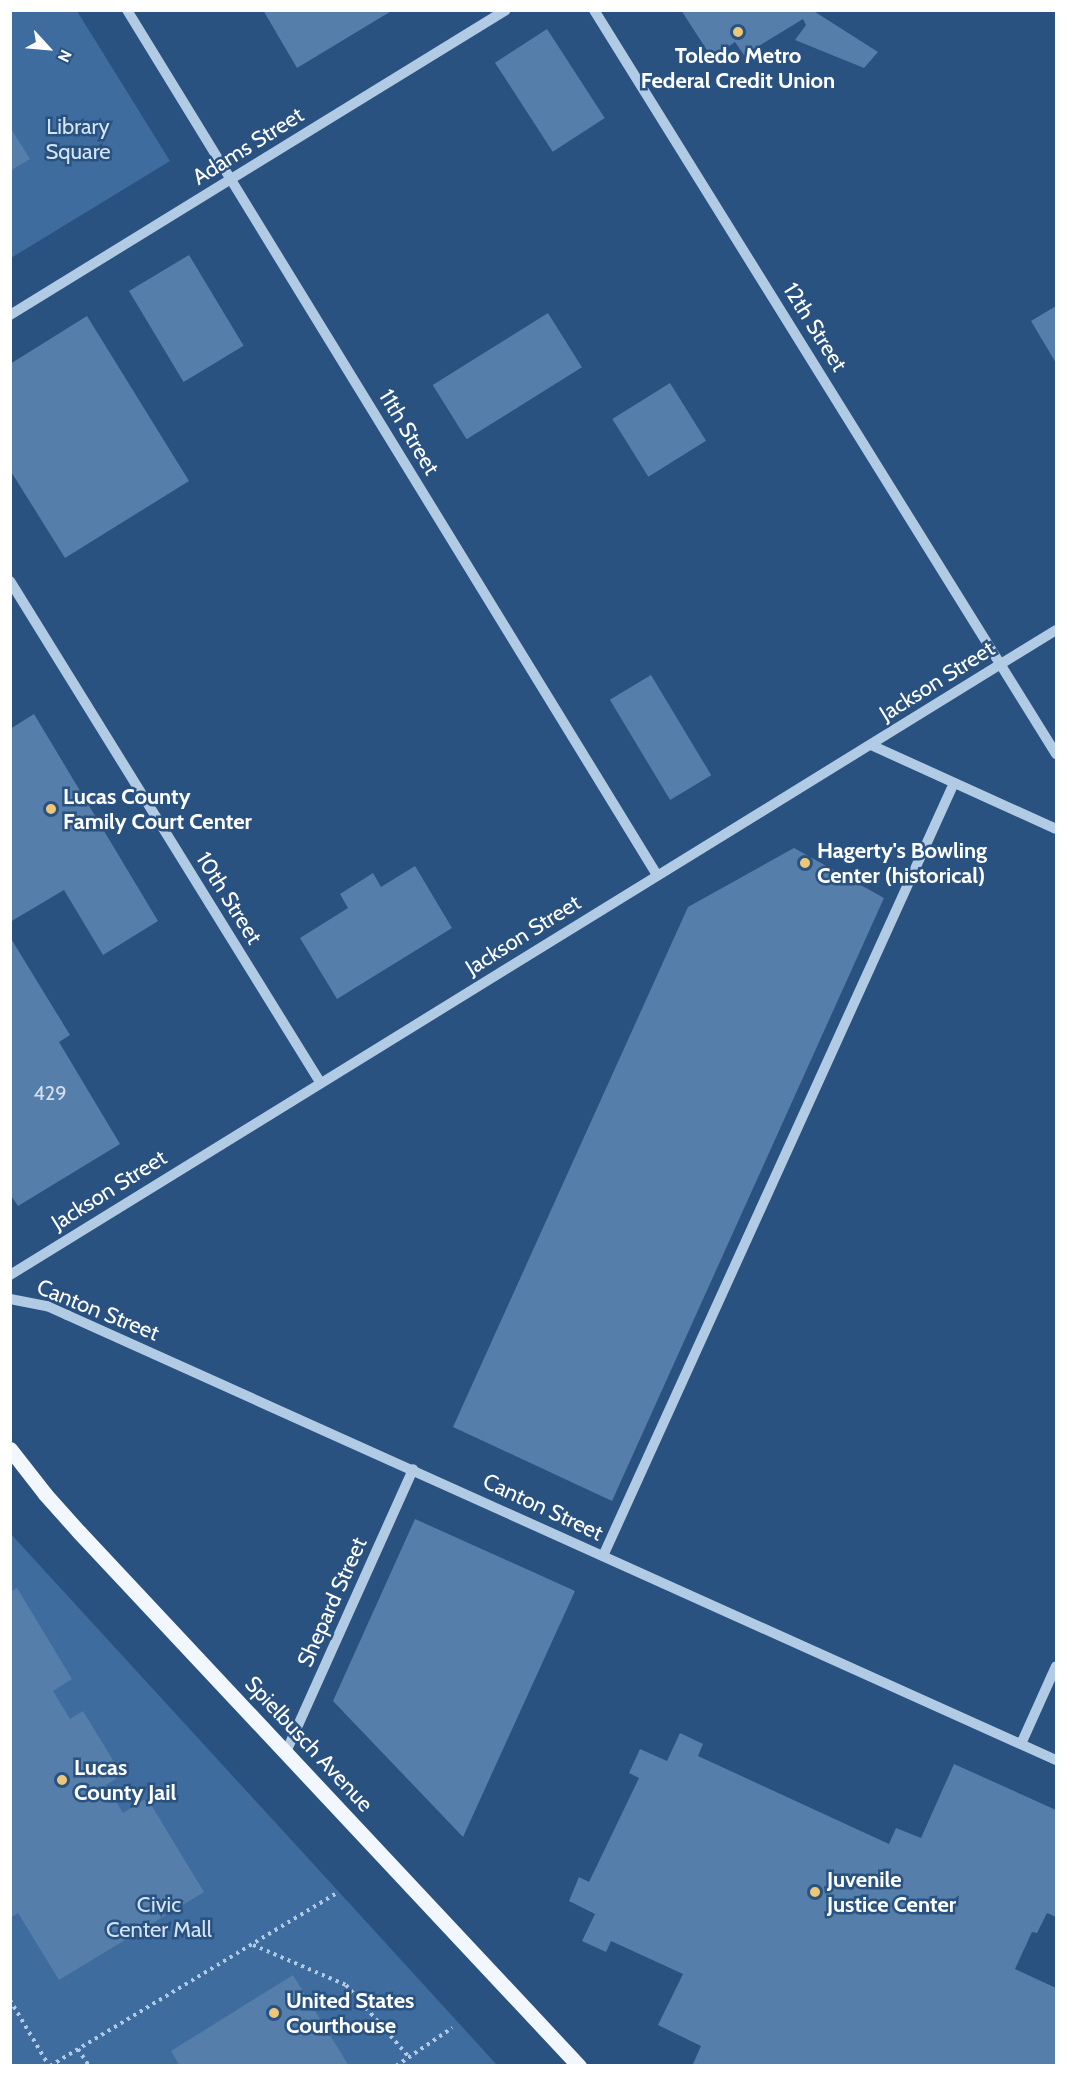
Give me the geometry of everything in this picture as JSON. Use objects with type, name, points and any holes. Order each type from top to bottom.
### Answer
[{"type":"main road","name":"Spielbusch Avenue","points":[[10,1449],[45,1494],[579,2066]]},
{"type":"street","name":"11th Street","points":[[127,10],[657,875]]},
{"type":"street","name":"Adams Street","points":[[10,315],[506,10]]},
{"type":"street","name":"12th Street","points":[[594,10],[1056,754]]},
{"type":"street","name":"10th Street","points":[[10,581],[320,1082]]},
{"type":"street","name":"Jackson Street","points":[[10,1275],[1056,630]]},
{"type":"street","points":[[872,745],[1056,829]]},
{"type":"street","points":[[603,1557],[954,783]]},
{"type":"street","name":"Canton Street","points":[[10,1299],[47,1306],[1056,1760]]},
{"type":"street","name":"Shepard Street","points":[[286,1752],[413,1469]]},
{"type":"street","points":[[1021,1744],[1056,1666]]},
{"type":"path","points":[[10,2000],[50,2066],[339,1892]]},
{"type":"path","points":[[252,1945],[346,1985],[409,2057]]},
{"type":"path","points":[[396,2066],[452,2028]]},
{"type":"path","points":[[78,2049],[89,2066]]},
{"type":"green space","name":"Library Square","points":[[11,11],[77,11],[170,161],[11,258]]},
{"type":"green space","name":"Civic Center Mall","points":[[10,1533],[339,1892],[497,2065],[11,2065]]},
{"type":"building","points":[[263,10],[393,10],[297,68]]},
{"type":"building","name":"Toledo Metro Federal Credit Union","points":[[681,10],[812,10],[878,52],[864,68],[795,40],[806,25],[803,19],[744,55],[735,42],[712,58]]},
{"type":"building","points":[[547,29],[605,118],[553,152],[495,63]]},
{"type":"building","points":[[10,127],[30,159],[10,171]]},
{"type":"building","points":[[189,255],[244,346],[184,382],[129,291]]},
{"type":"building","points":[[1056,306],[1056,363],[1031,321]]},
{"type":"building","points":[[548,313],[582,367],[467,439],[433,385]]},
{"type":"building","points":[[87,316],[189,481],[65,558],[10,470],[10,364]]},
{"type":"building","points":[[670,383],[706,441],[648,477],[612,419]]},
{"type":"building","points":[[651,675],[711,775],[670,800],[610,700]]},
{"type":"building","name":"Lucas County Family Court Center","points":[[34,714],[158,921],[103,955],[64,890],[10,922],[10,729]]},
{"type":"building","points":[[794,848],[884,898],[612,1501],[453,1427],[688,907]]},
{"type":"building","points":[[415,866],[452,928],[337,999],[300,938],[348,908],[340,894],[373,873],[381,887]]},
{"type":"building","points":[[10,937],[70,1035],[59,1042],[120,1144],[18,1206],[10,1194]]},
{"type":"building","points":[[415,1519],[575,1591],[463,1837],[333,1701]]},
{"type":"building","name":"Lucas County Jail","points":[[17,1588],[72,1679],[53,1691],[70,1719],[83,1711],[122,1775],[106,1785],[123,1813],[147,1798],[204,1892],[59,1980],[18,1913],[10,1918],[10,1592]]},
{"type":"building","name":"Juvenile Justice Center","points":[[680,1733],[703,1744],[698,1756],[889,1844],[896,1828],[921,1838],[954,1764],[1056,1810],[1056,1917],[1047,1913],[1037,1933],[1032,1932],[1015,1969],[1056,1988],[1056,2066],[693,2064],[701,2046],[658,2025],[683,1974],[611,1941],[606,1952],[582,1941],[595,1914],[569,1901],[579,1877],[589,1882],[639,1778],[629,1773],[640,1749],[667,1761]]},
{"type":"building","name":"United States Courthouse","points":[[293,1975],[349,2066],[180,2066],[171,2051]]},
{"type":"place","name":"Toledo Metro Federal Credit Union","points":[[738,32]]},
{"type":"place","name":"Lucas County Family Court Center","points":[[51,809]]},
{"type":"place","name":"Hagerty's Bowling Center (historical)","points":[[805,863]]},
{"type":"place","name":"Lucas County Jail","points":[[62,1780]]},
{"type":"place","name":"Juvenile Justice Center","points":[[815,1892]]},
{"type":"place","name":"United States Courthouse","points":[[274,2013]]}]
